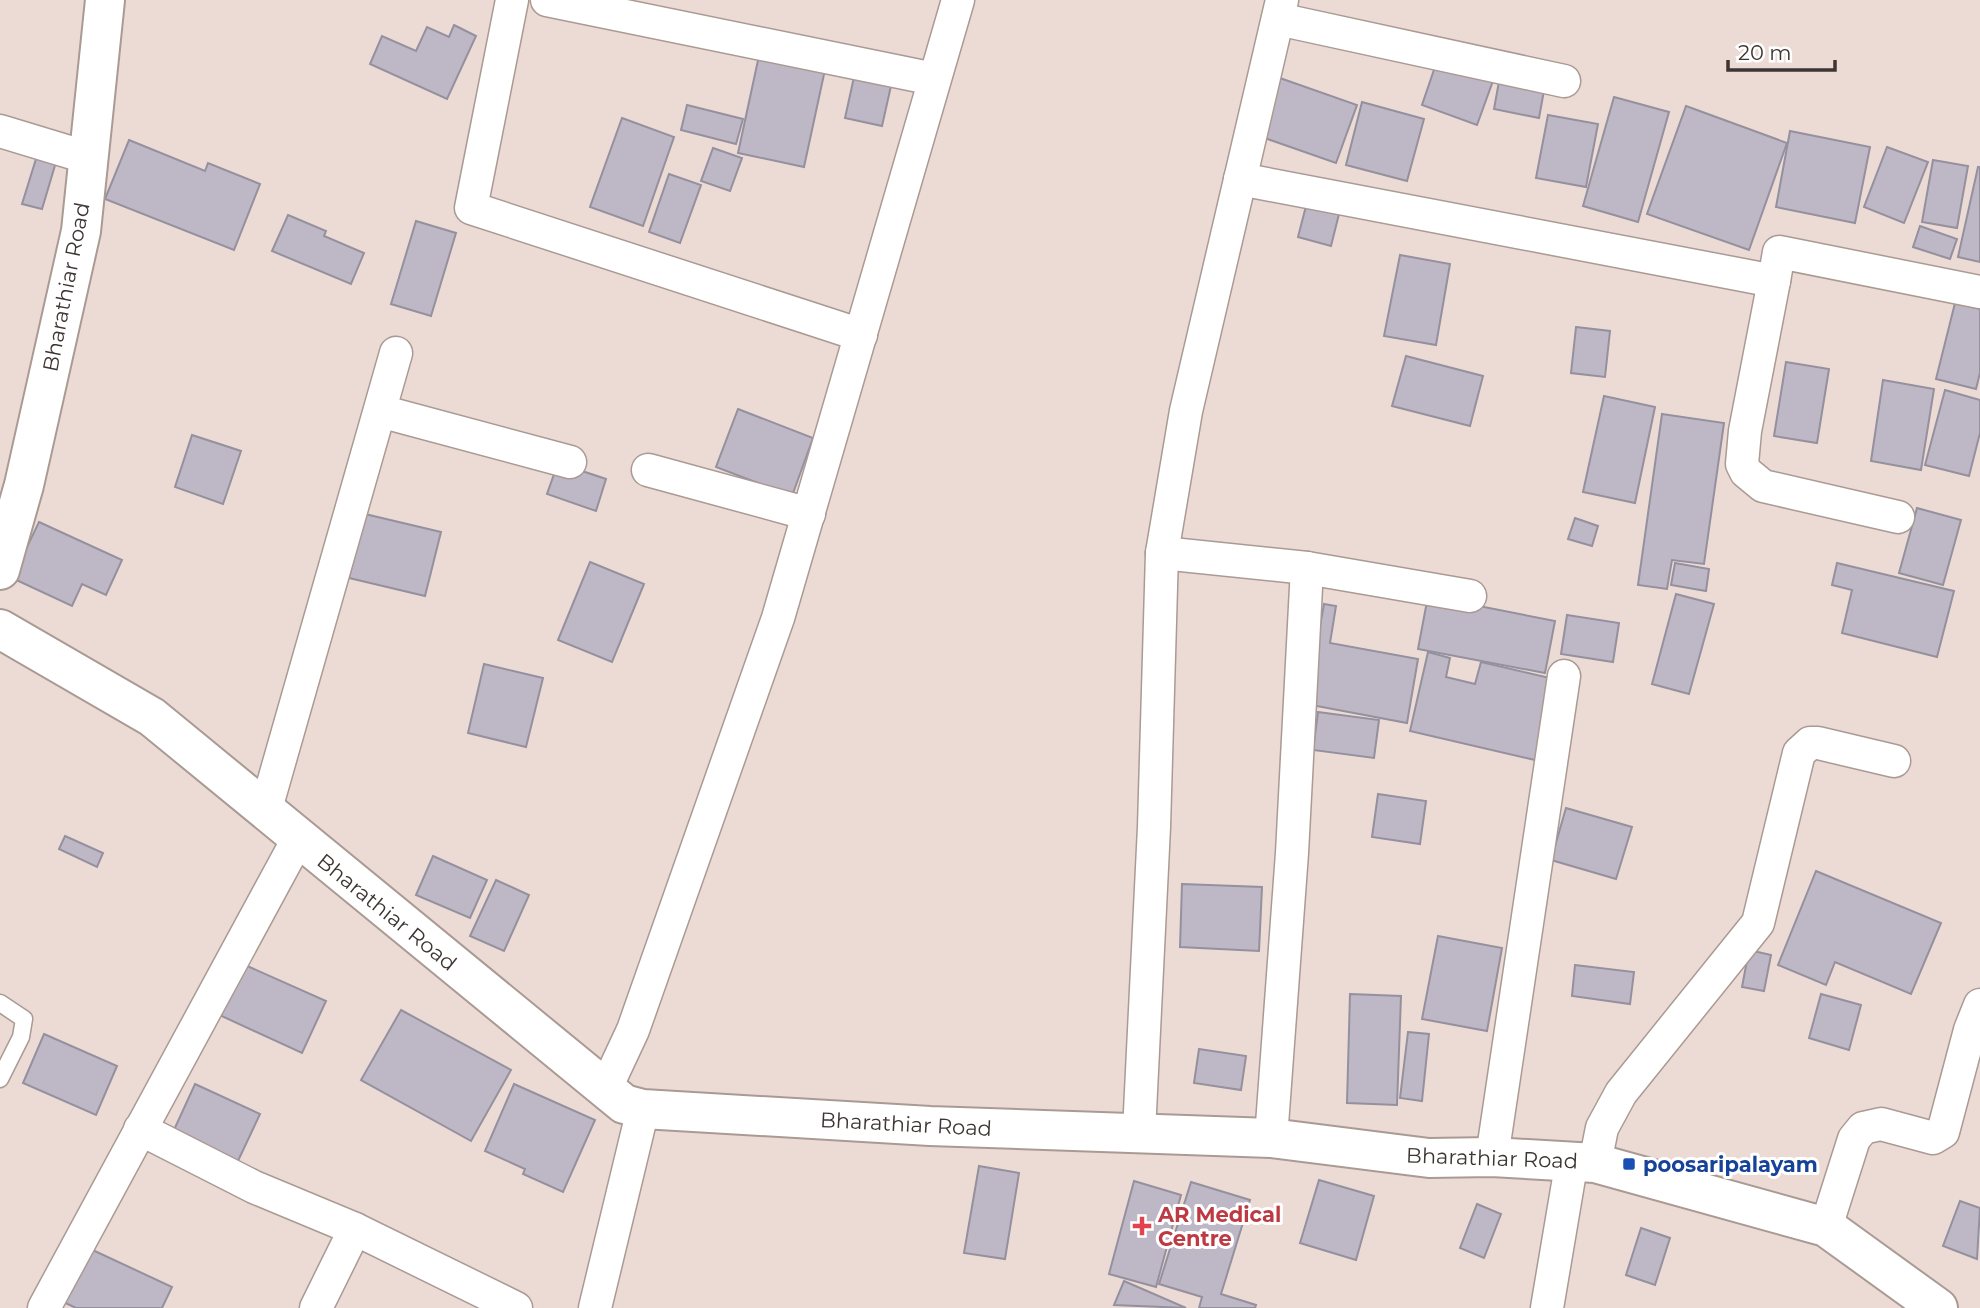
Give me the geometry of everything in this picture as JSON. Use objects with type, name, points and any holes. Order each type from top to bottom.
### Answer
[{"type":"main road","name":"Bharathiar Road","points":[[0,569],[24,485],[81,231],[105,0]]},
{"type":"main road","name":"Bharathiar Road","points":[[0,629],[152,717],[624,1104],[643,1109],[930,1126],[1271,1138],[1429,1158],[1492,1157],[1583,1161],[1826,1227],[1938,1308]]},
{"type":"street","points":[[512,0],[471,208],[861,335]]},
{"type":"street","points":[[547,0],[934,79]]},
{"type":"street","points":[[605,1090],[633,1030],[778,618],[958,0]]},
{"type":"street","points":[[1139,1132],[1153,841],[1161,553],[1186,411],[1280,9],[1563,81]]},
{"type":"street","points":[[0,131],[89,158]]},
{"type":"street","points":[[1240,179],[1774,281]]},
{"type":"street","points":[[1898,517],[1763,486],[1746,472],[1742,464],[1745,432],[1779,252],[1980,292]]},
{"type":"street","points":[[265,812],[396,353]]},
{"type":"street","points":[[380,411],[570,462]]},
{"type":"street","points":[[648,470],[809,514]]},
{"type":"street","points":[[1161,553],[1307,568],[1471,596]]},
{"type":"street","points":[[1271,1138],[1292,853],[1307,568]]},
{"type":"street","points":[[1492,1157],[1564,676]]},
{"type":"street","points":[[1547,1308],[1583,1161],[1621,1093],[1758,923],[1799,753],[1810,743],[1818,743],[1894,761]]},
{"type":"street","points":[[44,1308],[298,839]]},
{"type":"street","points":[[1826,1227],[1856,1135],[1871,1124],[1937,1137],[1943,1132],[1969,1081],[1980,1004]]},
{"type":"street","points":[[595,1308],[643,1109]]},
{"type":"street","points":[[141,1129],[254,1187],[355,1229],[516,1308]]},
{"type":"street","points":[[316,1308],[355,1229]]},
{"type":"lane","points":[[0,1003],[24,1019],[22,1037],[0,1079]]},
{"type":"building","points":[[454,25],[476,36],[447,99],[370,64],[382,36],[416,51],[427,27],[449,37]]},
{"type":"building","points":[[760,51],[826,65],[804,167],[738,153]]},
{"type":"building","points":[[1438,58],[1494,78],[1477,125],[1422,105]]},
{"type":"building","points":[[856,68],[893,77],[882,126],[845,118]]},
{"type":"building","points":[[1500,76],[1545,85],[1539,118],[1494,109]]},
{"type":"building","points":[[1277,77],[1357,105],[1336,163],[1256,135]]},
{"type":"building","points":[[1614,97],[1669,112],[1638,222],[1583,206]]},
{"type":"building","points":[[1362,102],[1424,119],[1407,181],[1346,165]]},
{"type":"building","points":[[687,105],[743,119],[736,144],[681,130]]},
{"type":"building","points":[[1686,106],[1787,143],[1749,250],[1647,214]]},
{"type":"building","points":[[1548,115],[1598,124],[1586,187],[1536,178]]},
{"type":"building","points":[[622,118],[674,137],[643,226],[590,207]]},
{"type":"building","points":[[1790,131],[1870,147],[1855,223],[1776,207]]},
{"type":"building","points":[[129,140],[205,171],[208,163],[260,184],[234,250],[105,199]]},
{"type":"building","points":[[40,146],[59,152],[42,209],[22,204]]},
{"type":"building","points":[[1887,147],[1928,162],[1904,223],[1864,207]]},
{"type":"building","points":[[713,148],[742,158],[730,191],[701,181]]},
{"type":"building","points":[[1933,160],[1968,166],[1957,228],[1922,222]]},
{"type":"building","points":[[1980,167],[1980,262],[1958,257]]},
{"type":"building","points":[[669,174],[701,185],[680,243],[649,232]]},
{"type":"building","points":[[1306,206],[1339,214],[1331,246],[1298,237]]},
{"type":"building","points":[[288,215],[326,231],[324,236],[364,253],[351,284],[272,251]]},
{"type":"building","points":[[416,221],[456,233],[431,316],[391,304]]},
{"type":"building","points":[[1920,226],[1957,239],[1950,259],[1913,247]]},
{"type":"building","points":[[1400,255],[1450,264],[1436,345],[1384,336]]},
{"type":"building","points":[[1955,303],[1980,309],[1980,373],[1976,389],[1936,379]]},
{"type":"building","points":[[1576,327],[1610,331],[1605,377],[1571,373]]},
{"type":"building","points":[[1406,356],[1483,376],[1470,426],[1392,406]]},
{"type":"building","points":[[1786,362],[1829,369],[1817,443],[1774,436]]},
{"type":"building","points":[[1883,380],[1934,389],[1921,470],[1871,461]]},
{"type":"building","points":[[1945,390],[1980,400],[1980,433],[1969,476],[1925,465]]},
{"type":"building","points":[[1604,396],[1655,407],[1635,503],[1583,492]]},
{"type":"building","points":[[738,409],[813,438],[792,496],[716,467]]},
{"type":"building","points":[[1662,414],[1724,423],[1704,564],[1672,560],[1667,589],[1638,585]]},
{"type":"building","points":[[192,435],[241,451],[223,504],[175,487]]},
{"type":"building","points":[[558,463],[606,479],[596,511],[547,494]]},
{"type":"building","points":[[1917,508],[1961,520],[1943,585],[1899,573]]},
{"type":"building","points":[[365,514],[441,532],[425,596],[349,578]]},
{"type":"building","points":[[1575,518],[1598,526],[1592,546],[1568,539]]},
{"type":"building","points":[[39,522],[122,560],[106,595],[82,584],[72,606],[12,578]]},
{"type":"building","points":[[590,562],[644,584],[612,662],[558,640]]},
{"type":"building","points":[[1675,563],[1709,569],[1706,591],[1671,585]]},
{"type":"building","points":[[1837,563],[1954,591],[1937,657],[1842,633],[1852,590],[1832,585]]},
{"type":"building","points":[[1676,594],[1714,604],[1689,694],[1652,684]]},
{"type":"building","points":[[1428,596],[1555,621],[1545,673],[1418,649]]},
{"type":"building","points":[[1324,604],[1336,606],[1330,643],[1418,659],[1407,723],[1306,704]]},
{"type":"building","points":[[1567,615],[1619,623],[1613,662],[1561,654]]},
{"type":"building","points":[[1428,652],[1450,658],[1446,677],[1475,684],[1481,662],[1554,679],[1535,760],[1410,731]]},
{"type":"building","points":[[484,664],[543,678],[526,747],[468,733]]},
{"type":"building","points":[[1318,712],[1379,720],[1374,758],[1313,750]]},
{"type":"building","points":[[1378,794],[1426,801],[1420,844],[1372,837]]},
{"type":"building","points":[[1566,808],[1632,827],[1616,879],[1551,860]]},
{"type":"building","points":[[65,836],[103,853],[97,867],[59,849]]},
{"type":"building","points":[[433,856],[487,880],[470,918],[416,895]]},
{"type":"building","points":[[1816,871],[1941,923],[1911,994],[1835,962],[1826,985],[1778,965]]},
{"type":"building","points":[[496,880],[529,895],[504,951],[470,936]]},
{"type":"building","points":[[1182,884],[1262,887],[1259,951],[1180,947]]},
{"type":"building","points":[[1438,936],[1502,948],[1487,1031],[1422,1019]]},
{"type":"building","points":[[1749,950],[1771,955],[1764,991],[1742,987]]},
{"type":"building","points":[[236,961],[326,1001],[302,1053],[213,1012]]},
{"type":"building","points":[[1575,965],[1634,972],[1630,1004],[1572,996]]},
{"type":"building","points":[[1350,994],[1401,996],[1397,1105],[1347,1103]]},
{"type":"building","points":[[1821,994],[1861,1005],[1849,1050],[1809,1038]]},
{"type":"building","points":[[401,1010],[511,1070],[471,1141],[361,1080]]},
{"type":"building","points":[[1408,1032],[1429,1034],[1422,1101],[1400,1098]]},
{"type":"building","points":[[44,1034],[117,1066],[96,1115],[23,1083]]},
{"type":"building","points":[[1199,1049],[1246,1056],[1241,1090],[1194,1083]]},
{"type":"building","points":[[195,1084],[260,1114],[238,1161],[173,1132]]},
{"type":"building","points":[[514,1084],[595,1120],[563,1192],[523,1174],[525,1169],[485,1151]]},
{"type":"building","points":[[979,1166],[1019,1173],[1005,1259],[964,1253]]},
{"type":"building","points":[[1319,1180],[1374,1196],[1356,1260],[1300,1243]]},
{"type":"building","points":[[1134,1181],[1181,1195],[1156,1287],[1109,1274]]},
{"type":"building","points":[[1191,1182],[1250,1200],[1221,1294],[1256,1305],[1255,1308],[1199,1308],[1202,1297],[1159,1284]]},
{"type":"building","points":[[1960,1201],[1980,1208],[1977,1259],[1943,1246]]},
{"type":"building","points":[[1477,1204],[1501,1214],[1484,1258],[1460,1248]]},
{"type":"building","points":[[1641,1228],[1670,1238],[1655,1285],[1626,1275]]},
{"type":"building","points":[[84,1246],[172,1287],[162,1308],[76,1308],[59,1300]]},
{"type":"building","points":[[1124,1281],[1186,1308],[1114,1305]]},
{"type":"place","name":"poosaripalayam","points":[[1629,1164]]},
{"type":"place","name":"AR Medical Centre","points":[[1142,1226]]}]
